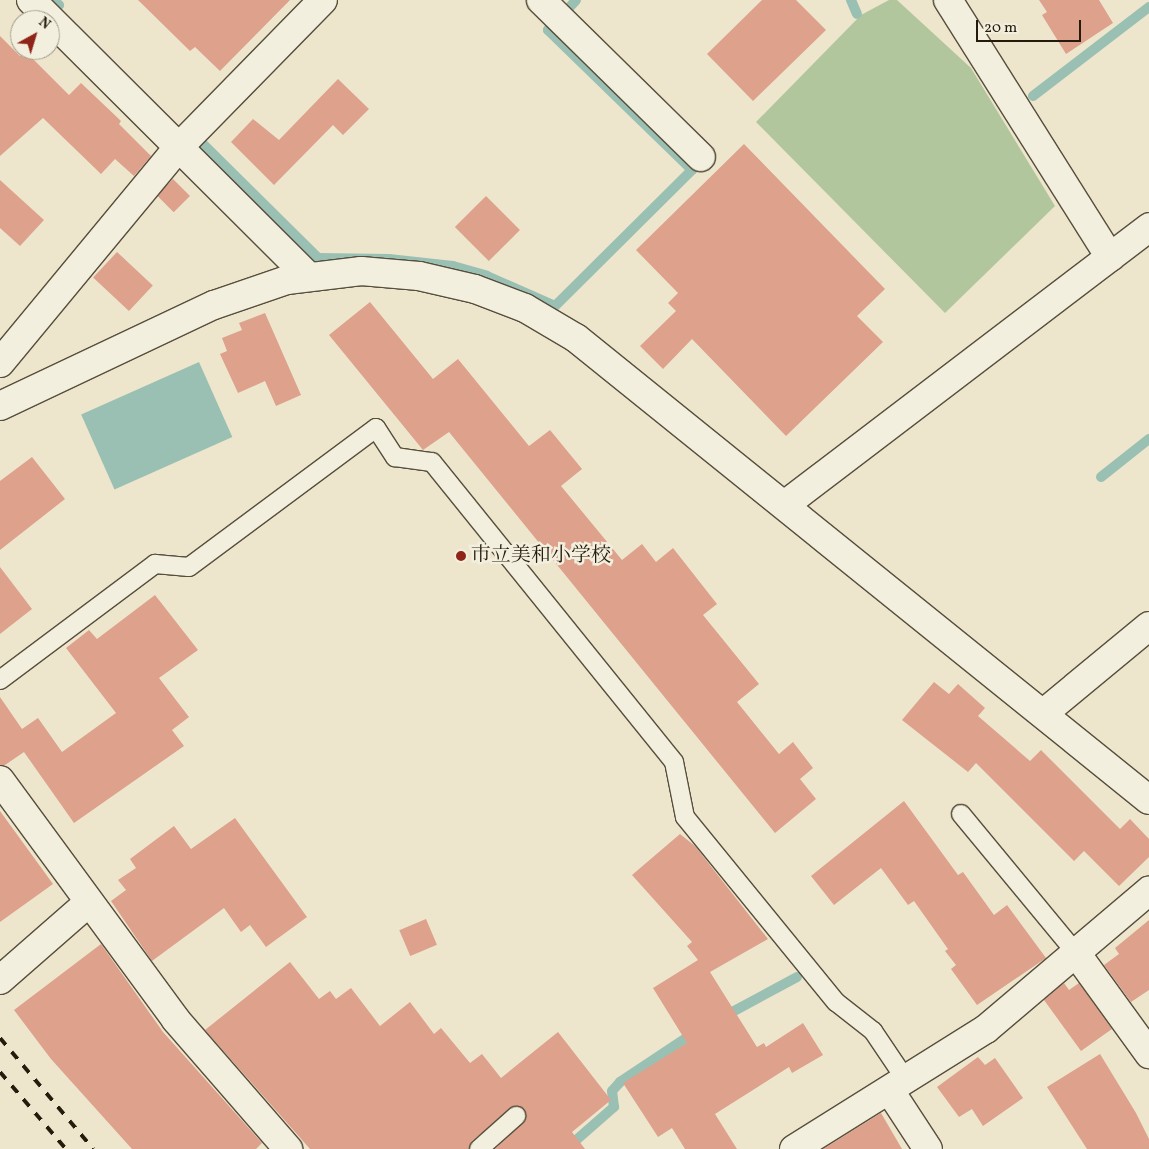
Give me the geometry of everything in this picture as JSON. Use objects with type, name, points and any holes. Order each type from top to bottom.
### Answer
[{"type":"street","points":[[31,0],[308,276]]},
{"type":"street","points":[[0,363],[178,148],[323,0]]},
{"type":"street","points":[[541,0],[701,157]]},
{"type":"street","points":[[948,0],[1110,257]]},
{"type":"street","points":[[786,504],[1149,227]]},
{"type":"street","points":[[0,406],[214,305],[308,276],[361,271],[419,276],[475,288],[525,308],[576,338],[1045,712],[1149,800]]},
{"type":"street","points":[[1045,712],[1149,626]]},
{"type":"street","points":[[0,780],[88,903],[176,1020],[288,1149]]},
{"type":"street","points":[[794,1149],[898,1086],[986,1029],[1149,891]]},
{"type":"street","points":[[0,980],[88,903]]},
{"type":"street","points":[[1076,953],[1149,1054]]},
{"type":"street","points":[[898,1086],[928,1149]]},
{"type":"lane","points":[[0,680],[155,564],[189,567],[376,428],[395,457],[432,462],[674,762],[685,817],[836,1002],[873,1031],[898,1086]]},
{"type":"lane","points":[[961,814],[1076,953]]},
{"type":"lane","points":[[479,1149],[516,1116]]},
{"type":"green space","points":[[889,0],[897,0],[971,68],[1055,206],[945,313],[756,122],[861,15]]},
{"type":"water","points":[[199,362],[232,437],[115,489],[81,414]]},
{"type":"building","points":[[138,0],[290,0],[220,71],[195,47],[190,51]]},
{"type":"building","points":[[762,0],[796,0],[826,30],[753,101],[707,54]]},
{"type":"building","points":[[1039,0],[1099,0],[1113,23],[1066,54],[1042,15],[1047,12]]},
{"type":"building","points":[[0,36],[10,46],[10,60],[34,60],[69,95],[81,83],[121,121],[119,124],[151,156],[134,176],[115,159],[101,174],[43,118],[0,156]]},
{"type":"building","points":[[338,79],[369,109],[343,135],[333,125],[274,185],[231,142],[253,119],[279,140]]},
{"type":"building","points":[[744,144],[885,289],[857,316],[883,342],[786,436],[692,339],[663,369],[640,346],[676,311],[668,303],[678,293],[636,250]]},
{"type":"building","points":[[173,179],[190,196],[174,212],[157,195]]},
{"type":"building","points":[[0,180],[44,220],[20,246],[0,228]]},
{"type":"building","points":[[486,196],[520,230],[489,261],[455,227]]},
{"type":"building","points":[[117,252],[153,285],[129,311],[93,278]]},
{"type":"building","points":[[370,302],[433,379],[458,359],[529,446],[550,430],[582,469],[561,486],[622,560],[642,544],[656,562],[673,548],[717,604],[703,615],[759,684],[737,702],[779,754],[793,742],[813,768],[800,779],[816,799],[775,833],[449,432],[423,450],[329,335]]},
{"type":"building","points":[[265,313],[301,395],[276,406],[265,381],[238,393],[220,354],[227,351],[222,338],[242,330],[239,323]]},
{"type":"building","points":[[32,457],[65,499],[0,550],[0,481]]},
{"type":"building","points":[[0,567],[32,609],[0,634]]},
{"type":"building","points":[[155,595],[198,650],[159,678],[189,717],[172,730],[184,746],[74,823],[24,752],[5,765],[0,765],[0,697],[22,729],[38,718],[62,752],[116,713],[66,648],[89,630],[97,639]]},
{"type":"building","points":[[934,682],[949,694],[958,684],[985,708],[978,716],[1030,761],[1041,750],[1120,829],[1130,819],[1149,839],[1149,857],[1119,886],[1084,851],[1074,861],[976,763],[968,772],[902,720]]},
{"type":"building","points":[[904,801],[958,875],[963,872],[994,915],[1007,905],[1046,958],[977,1005],[951,969],[956,965],[945,951],[948,949],[914,901],[908,905],[881,868],[834,905],[811,876]]},
{"type":"building","points":[[0,811],[53,884],[0,922]]},
{"type":"building","points":[[235,818],[307,917],[266,947],[250,925],[241,932],[224,908],[152,961],[111,901],[126,890],[118,880],[136,868],[130,859],[174,826],[191,849]]},
{"type":"building","points":[[680,834],[695,846],[768,939],[710,972],[757,1047],[764,1043],[766,1047],[803,1023],[823,1055],[792,1073],[789,1067],[715,1114],[737,1149],[685,1149],[672,1128],[658,1137],[623,1083],[687,1043],[653,988],[698,960],[687,946],[692,942],[632,875]]},
{"type":"building","points":[[426,919],[437,945],[410,956],[399,930]]},
{"type":"building","points":[[1149,920],[1149,990],[1131,1002],[1104,965],[1119,954],[1115,948]]},
{"type":"building","points":[[101,944],[163,1032],[262,1143],[256,1149],[132,1149],[51,1059],[14,1010]]},
{"type":"building","points":[[290,962],[319,999],[330,991],[336,999],[351,988],[380,1026],[410,1002],[434,1034],[441,1028],[470,1063],[482,1054],[501,1078],[558,1032],[611,1100],[572,1132],[585,1149],[495,1149],[526,1120],[524,1109],[514,1106],[472,1141],[469,1149],[310,1149],[205,1030]]},
{"type":"building","points":[[1064,983],[1069,990],[1079,983],[1112,1029],[1081,1051],[1044,1000]]},
{"type":"building","points":[[1100,1054],[1136,1113],[1149,1139],[1149,1149],[1087,1149],[1047,1087]]},
{"type":"building","points":[[978,1057],[985,1065],[995,1058],[1023,1098],[983,1126],[972,1109],[959,1117],[937,1087]]},
{"type":"building","points":[[881,1113],[902,1149],[823,1149]]},
{"type":"waterway","points":[[53,0],[59,5]]},
{"type":"waterway","points":[[568,9],[576,0]]},
{"type":"waterway","points":[[851,0],[857,14]]},
{"type":"waterway","points":[[1033,96],[1149,7]]},
{"type":"waterway","points":[[204,145],[318,258],[389,259],[453,266],[487,276],[555,306],[692,170],[548,30],[553,25]]},
{"type":"waterway","points":[[1101,477],[1149,439]]},
{"type":"waterway","points":[[723,1017],[797,977]]},
{"type":"waterway","points":[[566,1149],[614,1107],[612,1091],[620,1082],[695,1032]]},
{"type":"railway","points":[[0,1038],[93,1149]]},
{"type":"railway","points":[[0,1072],[66,1149]]},
{"type":"place","name":"市立美和小学校","points":[[461,556]]}]
